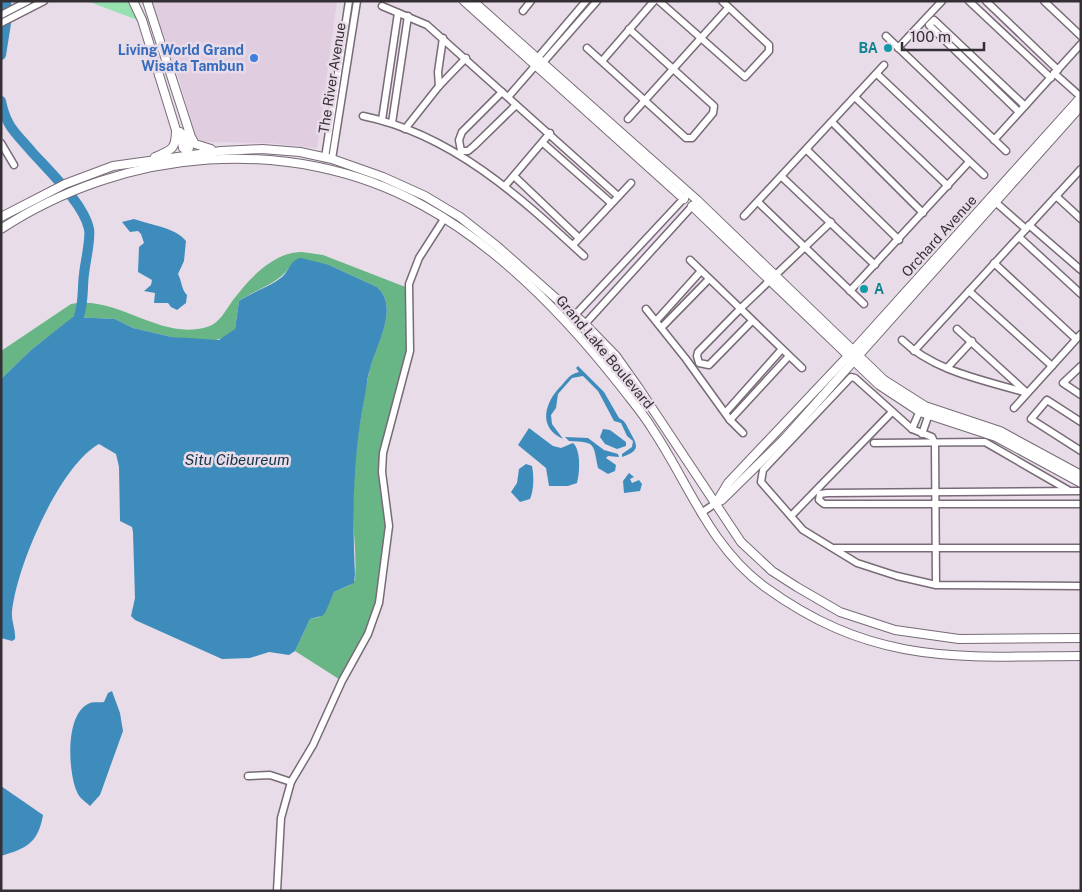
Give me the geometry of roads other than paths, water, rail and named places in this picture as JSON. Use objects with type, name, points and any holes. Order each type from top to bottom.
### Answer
[{"type":"street","points":[[13,13],[28,1]]},
{"type":"street","points":[[2,19],[44,1]]},
{"type":"street","points":[[134,1],[171,109],[176,130],[176,143],[172,149],[146,160]]},
{"type":"street","points":[[147,1],[195,144],[201,148],[221,151]]},
{"type":"street","name":"The River Avenue","points":[[329,158],[349,1]]},
{"type":"street","name":"The River Avenue","points":[[329,158],[357,1]]},
{"type":"street","points":[[464,1],[695,203],[774,277],[853,356],[921,408],[996,437],[1081,483]]},
{"type":"street","points":[[473,1],[537,64]]},
{"type":"street","points":[[523,11],[531,1]]},
{"type":"street","points":[[537,64],[556,36],[586,1]]},
{"type":"street","points":[[508,97],[537,64],[562,41],[597,1]]},
{"type":"street","points":[[602,61],[654,1]]},
{"type":"street","points":[[659,1],[742,76],[749,75],[769,51],[770,45],[722,1]]},
{"type":"street","points":[[898,48],[942,1]]},
{"type":"street","points":[[969,1],[1081,97]]},
{"type":"street","points":[[986,1],[1054,74]]},
{"type":"street","points":[[1044,1],[1081,36]]},
{"type":"street","points":[[382,6],[427,25],[618,196]]},
{"type":"street","points":[[628,119],[643,100],[673,70],[728,8]]},
{"type":"street","points":[[382,120],[398,13]]},
{"type":"street","points":[[392,124],[408,16]]},
{"type":"street","points":[[1019,112],[928,25],[930,22],[934,20],[1025,106]]},
{"type":"street","points":[[587,48],[686,138],[692,138],[713,113],[714,106],[629,29]]},
{"type":"street","points":[[556,36],[562,41]]},
{"type":"street","points":[[886,36],[1006,151]]},
{"type":"street","points":[[439,86],[438,78],[443,38]]},
{"type":"street","points":[[994,140],[1081,44]]},
{"type":"street","points":[[404,129],[439,86],[466,58]]},
{"type":"street","points":[[744,216],[884,65]]},
{"type":"street","points":[[877,74],[984,175]]},
{"type":"street","points":[[171,109],[175,112],[183,148],[186,150],[189,146],[173,78]]},
{"type":"street","points":[[502,92],[462,132],[459,140],[461,151],[468,151],[474,146],[516,105]]},
{"type":"street","points":[[855,97],[948,186]]},
{"type":"street","name":"Orchard Avenue","points":[[993,200],[1081,97]]},
{"type":"street","name":"Orchard Avenue","points":[[701,513],[722,500],[785,438],[853,356],[993,200],[1081,106]]},
{"type":"street","points":[[363,116],[382,120],[438,143],[506,186],[584,256]]},
{"type":"street","points":[[832,122],[923,213]]},
{"type":"street","points":[[506,186],[550,134]]},
{"type":"street","points":[[1,143],[14,165]]},
{"type":"street","points":[[543,143],[611,203]]},
{"type":"street","name":"Grand Lake Boulevard","points":[[1,217],[65,184],[113,166],[221,151],[262,149],[300,152],[329,158],[383,177],[442,205],[498,247],[585,324],[638,386],[741,542],[772,570],[816,600],[868,623],[904,632],[959,639],[1081,638]]},
{"type":"street","points":[[806,150],[899,240]]},
{"type":"street","name":"Grand Lake Boulevard","points":[[1,229],[52,200],[72,192],[116,176],[178,162],[243,158],[300,164],[354,176],[401,195],[444,219],[495,257],[557,312],[653,430],[701,513],[728,554],[763,585],[808,616],[831,628],[863,640],[930,655],[1081,656]]},
{"type":"street","points":[[850,291],[969,162]]},
{"type":"street","points":[[914,351],[1081,170]]},
{"type":"street","points":[[514,176],[579,238]]},
{"type":"street","points":[[782,177],[876,265]]},
{"type":"street","points":[[573,245],[631,182]]},
{"type":"street","points":[[575,315],[687,196]]},
{"type":"street","points":[[1056,196],[1081,219]]},
{"type":"street","points":[[993,200],[1081,270]]},
{"type":"street","points":[[758,202],[864,304]]},
{"type":"street","points":[[585,324],[695,203]]},
{"type":"street","points":[[277,891],[281,818],[290,782],[313,745],[342,681],[368,634],[379,603],[389,526],[382,472],[387,433],[410,351],[409,284],[412,273],[444,219]]},
{"type":"street","points":[[752,321],[709,365],[699,363],[698,352],[831,222]]},
{"type":"street","points":[[1019,237],[1081,294]]},
{"type":"street","points":[[690,260],[802,368]]},
{"type":"street","points":[[994,263],[1076,339]]},
{"type":"street","points":[[656,321],[702,271]]},
{"type":"street","points":[[662,327],[709,278]]},
{"type":"street","points":[[969,291],[1052,366]]},
{"type":"street","points":[[557,312],[564,304]]},
{"type":"street","points":[[646,309],[662,327],[730,420],[744,433]]},
{"type":"street","points":[[957,329],[1027,393]]},
{"type":"street","points":[[1014,408],[1081,334]]},
{"type":"street","points":[[588,348],[598,338]]},
{"type":"street","points":[[902,340],[914,351],[947,368],[1027,393]]},
{"type":"street","points":[[947,368],[972,341]]},
{"type":"street","points":[[726,412],[782,349]]},
{"type":"street","points":[[730,420],[789,356]]},
{"type":"street","points":[[1081,366],[1063,383],[1081,395]]},
{"type":"street","points":[[936,585],[935,444],[932,438],[912,429],[856,378],[849,379],[763,470],[760,476],[761,482],[803,530],[858,563],[897,576],[936,585],[1081,586]]},
{"type":"street","points":[[1081,422],[1048,400],[1031,419],[1081,451]]},
{"type":"street","points":[[912,429],[921,408]]},
{"type":"street","points":[[791,516],[892,412]]},
{"type":"street","points":[[922,434],[930,412]]},
{"type":"street","points":[[930,412],[1000,432],[1081,474]]},
{"type":"street","points":[[874,444],[985,442],[1069,491]]},
{"type":"street","points":[[1081,491],[827,493],[820,494],[819,500],[824,504],[1081,504]]},
{"type":"street","points":[[833,548],[1081,548]]},
{"type":"street","points":[[248,776],[270,775],[290,782]]},
{"type":"water","points":[[134,219],[169,229],[186,241],[184,261],[178,274],[187,295],[186,303],[177,310],[168,303],[154,303],[155,293],[144,291],[151,285],[152,280],[138,272],[139,247],[144,243],[138,231],[130,232],[122,222]]},
{"type":"water","name":"Situ Cibeureum","points":[[301,258],[329,265],[377,287],[384,295],[386,305],[381,338],[368,375],[358,440],[354,506],[354,583],[334,592],[325,613],[322,616],[310,619],[295,651],[289,655],[269,652],[250,658],[222,659],[135,620],[131,616],[135,598],[132,527],[120,521],[119,467],[116,454],[99,444],[84,456],[69,473],[42,520],[31,545],[15,593],[12,615],[15,639],[12,641],[1,638],[1,379],[31,350],[73,317],[115,319],[133,328],[172,337],[219,340],[235,329],[239,301],[277,281],[285,274],[292,263]]},
{"type":"water","points":[[578,366],[604,392],[619,418],[626,424],[636,443],[633,452],[622,457],[622,454],[632,447],[633,441],[627,436],[621,423],[614,421],[598,391],[583,376],[572,378],[558,394],[556,408],[551,415],[552,424],[563,439],[549,428],[546,414],[551,399],[568,377],[579,372],[576,368]]},
{"type":"water","points":[[529,428],[553,446],[561,448],[573,443],[576,446],[579,456],[577,483],[568,486],[549,486],[546,468],[518,445]]},
{"type":"water","points":[[603,429],[610,430],[626,442],[626,446],[617,449],[605,444],[600,437]]},
{"type":"water","points":[[565,437],[588,438],[604,450],[618,454],[619,457],[608,456],[606,458],[616,465],[615,471],[608,474],[598,468],[594,449],[589,443],[569,441]]},
{"type":"water","points":[[526,464],[532,466],[532,491],[530,499],[520,502],[511,492],[517,483],[519,469]]},
{"type":"water","points":[[629,473],[634,477],[630,479],[632,483],[639,480],[642,484],[640,491],[624,493],[623,481]]},
{"type":"water","points":[[112,691],[120,713],[123,731],[100,795],[90,806],[77,792],[74,783],[70,758],[72,731],[75,720],[81,710],[90,703],[104,702],[108,693]]},
{"type":"water","points":[[1,786],[43,815],[38,832],[30,843],[1,856]]},
{"type":"waterway","points":[[1,55],[7,17],[6,1]]},
{"type":"waterway","points":[[1,101],[12,129],[65,188],[86,219],[89,239],[82,305],[79,316]]},
{"type":"place","name":"BA","points":[[888,48]]},
{"type":"place","name":"Living World Grand Wisata Tambun","points":[[254,58]]},
{"type":"place","name":"A","points":[[864,289]]}]
